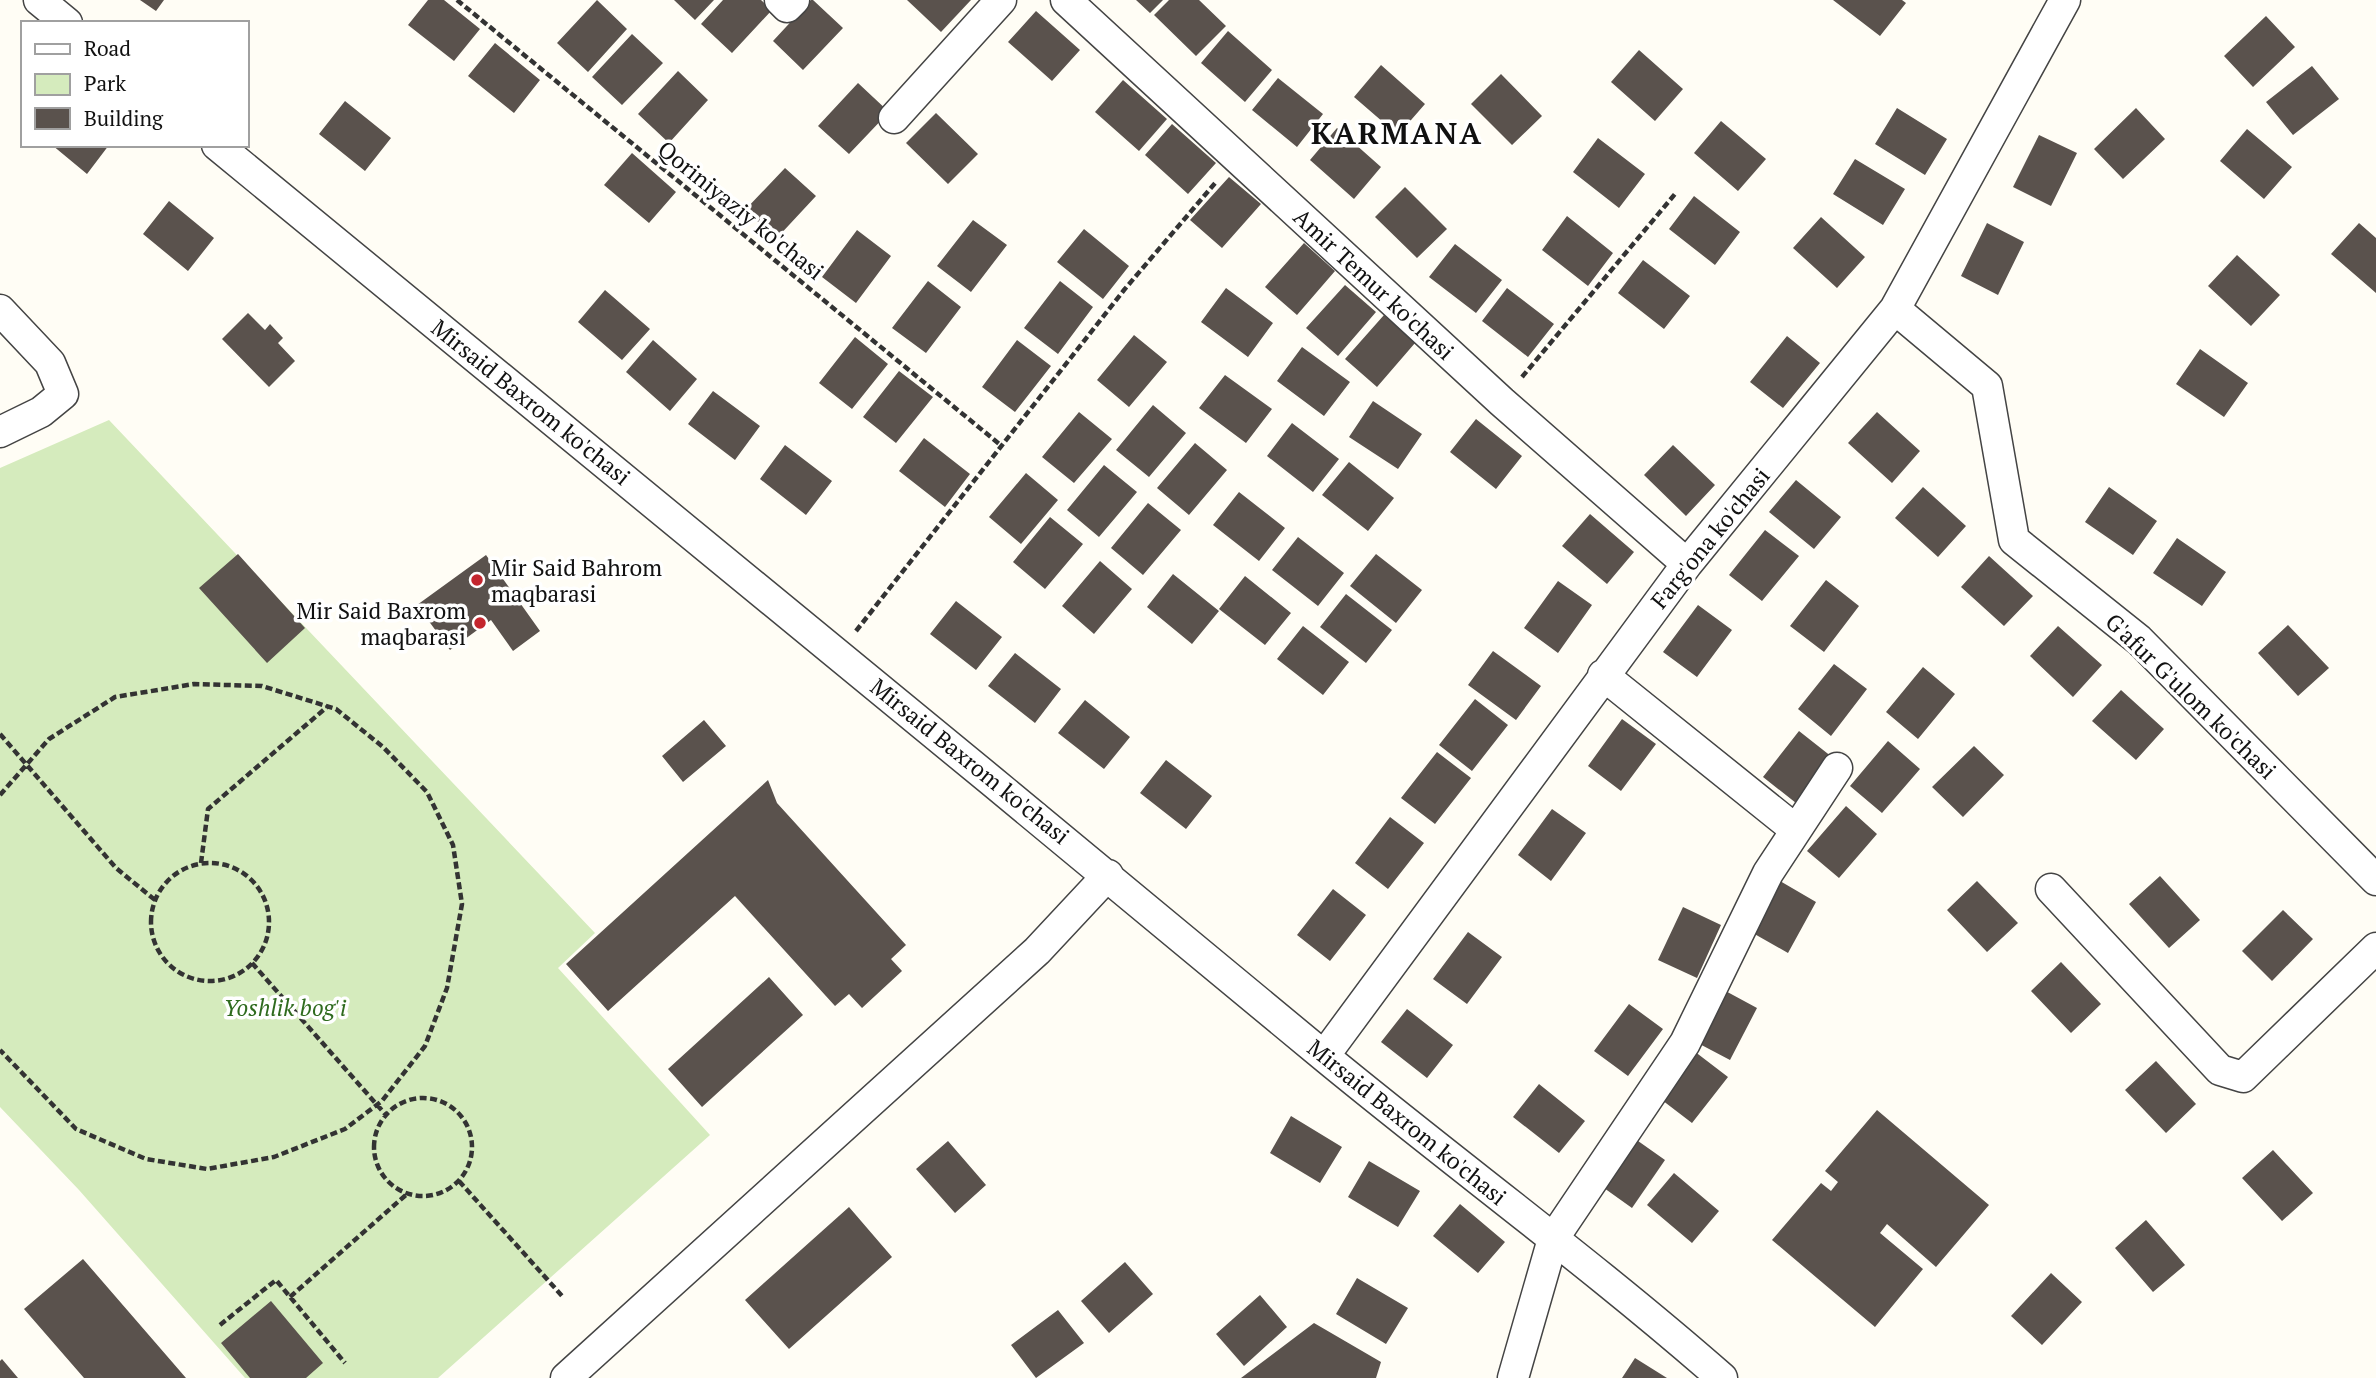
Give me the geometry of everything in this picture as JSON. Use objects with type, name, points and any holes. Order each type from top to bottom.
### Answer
[{"type":"street","points":[[39,0],[65,21]]},
{"type":"street","points":[[780,0],[787,7],[794,0]]},
{"type":"street","points":[[894,118],[1001,0]]},
{"type":"street","name":"Amir Temur ko'chasi","points":[[1066,0],[1502,402],[1687,564]]},
{"type":"street","name":"Farg'ona ko'chasi","points":[[1324,1056],[1687,564],[1895,309],[2065,0]]},
{"type":"street","name":"Mirsaid Baxrom ko'chasi","points":[[219,147],[1108,875],[1324,1056],[1662,1326],[1722,1378]]},
{"type":"street","name":"G'afur G'ulom ko'chasi","points":[[1895,309],[1987,386],[2014,540],[2140,640],[2376,880]]},
{"type":"street","points":[[0,310],[50,363],[63,394],[41,412],[0,432]]},
{"type":"street","points":[[1603,675],[1796,830]]},
{"type":"street","points":[[1513,1378],[1553,1239],[1685,1043],[1768,873],[1837,768]]},
{"type":"street","points":[[566,1378],[1037,951],[1108,875]]},
{"type":"street","points":[[2051,888],[2220,1070],[2243,1077],[2376,948]]},
{"type":"path","name":"Qoriniyaziy ko'chasi","points":[[457,0],[1003,447]]},
{"type":"path","points":[[838,654],[1124,290],[1237,158]]},
{"type":"path","points":[[1502,402],[1675,194]]},
{"type":"path","points":[[0,795],[50,739],[115,697],[194,684],[262,686],[336,709],[383,747],[427,792],[453,845],[462,904],[447,988],[425,1046],[377,1105],[345,1129],[274,1157],[207,1169],[146,1159],[76,1129],[0,1050]]},
{"type":"path","points":[[201,863],[208,809],[327,706]]},
{"type":"path","points":[[0,734],[116,867],[155,901]]},
{"type":"path","points":[[201,863],[221,864],[240,871],[256,885],[266,901],[268,937],[252,963],[231,978],[213,981],[195,979],[178,972],[164,959],[154,941],[150,920],[155,901],[173,876],[201,863]]},
{"type":"path","points":[[252,963],[386,1115]]},
{"type":"path","points":[[423,1097],[439,1100],[453,1108],[464,1119],[471,1134],[473,1151],[469,1168],[459,1181],[446,1192],[430,1197],[407,1194],[385,1179],[377,1165],[373,1149],[376,1133],[386,1115],[407,1100],[423,1097]]},
{"type":"path","points":[[459,1181],[563,1297]]},
{"type":"path","points":[[290,1297],[407,1194]]},
{"type":"path","points":[[220,1325],[276,1280],[345,1363]]},
{"type":"green space","name":"Yoshlik bog'i","points":[[109,420],[595,933],[558,968],[710,1135],[438,1378],[245,1378],[79,1190],[0,1107],[0,468]]},
{"type":"building","points":[[140,0],[164,0],[156,11]]},
{"type":"building","points":[[428,0],[444,0],[480,29],[454,61],[408,25]]},
{"type":"building","points":[[597,0],[627,29],[588,72],[557,43]]},
{"type":"building","points":[[674,0],[714,0],[695,20]]},
{"type":"building","points":[[723,0],[761,0],[772,10],[732,53],[701,24]]},
{"type":"building","points":[[811,0],[843,28],[803,70],[773,41]]},
{"type":"building","points":[[907,0],[971,0],[941,32]]},
{"type":"building","points":[[1136,0],[1163,0],[1150,13]]},
{"type":"building","points":[[1169,0],[1199,0],[1226,26],[1196,56],[1154,15]]},
{"type":"building","points":[[1833,0],[1902,0],[1906,3],[1880,36]]},
{"type":"building","points":[[1036,11],[1080,50],[1052,81],[1008,42]]},
{"type":"building","points":[[2266,16],[2295,47],[2253,87],[2224,56]]},
{"type":"building","points":[[1228,31],[1272,70],[1245,102],[1201,63]]},
{"type":"building","points":[[632,34],[663,63],[622,105],[592,77]]},
{"type":"building","points":[[495,43],[540,80],[514,113],[468,76]]},
{"type":"building","points":[[1639,50],[1683,89],[1655,121],[1611,82]]},
{"type":"building","points":[[1381,65],[1425,104],[1398,135],[1354,97]]},
{"type":"building","points":[[2312,66],[2339,99],[2293,135],[2266,102]]},
{"type":"building","points":[[678,71],[708,100],[669,143],[638,114]]},
{"type":"building","points":[[1501,74],[1542,116],[1512,145],[1471,104]]},
{"type":"building","points":[[1278,78],[1323,114],[1297,147],[1252,110]]},
{"type":"building","points":[[1123,80],[1167,119],[1139,151],[1095,112]]},
{"type":"building","points":[[858,83],[889,112],[849,154],[818,126]]},
{"type":"building","points":[[345,101],[391,138],[365,171],[319,134]]},
{"type":"building","points":[[1897,108],[1947,139],[1925,175],[1875,144]]},
{"type":"building","points":[[2136,108],[2165,139],[2123,179],[2094,149]]},
{"type":"building","points":[[936,113],[978,154],[948,184],[906,143]]},
{"type":"building","points":[[1721,121],[1766,159],[1738,191],[1694,153]]},
{"type":"building","points":[[1172,124],[1216,163],[1188,194],[1145,155]]},
{"type":"building","points":[[1337,128],[1381,167],[1354,199],[1310,160]]},
{"type":"building","points":[[2247,129],[2292,167],[2264,199],[2220,161]]},
{"type":"building","points":[[2039,135],[2077,153],[2051,206],[2013,187]]},
{"type":"building","points":[[1598,138],[1645,174],[1619,208],[1573,172]]},
{"type":"building","points":[[54,147],[107,147],[87,174]]},
{"type":"building","points":[[632,153],[676,192],[649,223],[604,185]]},
{"type":"building","points":[[1855,159],[1905,189],[1883,225],[1833,194]]},
{"type":"building","points":[[785,168],[816,196],[776,239],[745,210]]},
{"type":"building","points":[[1229,177],[1261,204],[1222,248],[1190,220]]},
{"type":"building","points":[[1405,187],[1447,229],[1417,258],[1375,217]]},
{"type":"building","points":[[1694,196],[1740,232],[1715,265],[1669,229]]},
{"type":"building","points":[[169,201],[214,238],[188,271],[143,234]]},
{"type":"building","points":[[1567,216],[1613,253],[1588,286],[1542,250]]},
{"type":"building","points":[[1821,217],[1865,257],[1837,288],[1793,248]]},
{"type":"building","points":[[973,220],[1007,245],[971,292],[937,266]]},
{"type":"building","points":[[1987,223],[2024,242],[1998,295],[1961,276]]},
{"type":"building","points":[[2359,223],[2376,238],[2376,293],[2331,254]]},
{"type":"building","points":[[1084,229],[1129,266],[1103,299],[1057,262]]},
{"type":"building","points":[[857,230],[891,256],[856,303],[822,277]]},
{"type":"building","points":[[1304,243],[1335,271],[1297,315],[1265,287]]},
{"type":"building","points":[[1455,244],[1502,280],[1476,313],[1429,277]]},
{"type":"building","points":[[2237,255],[2280,295],[2251,326],[2208,286]]},
{"type":"building","points":[[1643,260],[1690,296],[1664,329],[1618,293]]},
{"type":"building","points":[[928,281],[961,307],[926,353],[892,328]]},
{"type":"building","points":[[1060,281],[1093,307],[1058,354],[1024,328]]},
{"type":"building","points":[[1345,285],[1376,312],[1338,356],[1306,328]]},
{"type":"building","points":[[1226,288],[1273,323],[1248,357],[1201,322]]},
{"type":"building","points":[[1507,288],[1554,324],[1528,357],[1482,321]]},
{"type":"building","points":[[605,290],[650,329],[622,360],[578,322]]},
{"type":"building","points":[[248,313],[265,330],[270,324],[283,338],[278,343],[295,361],[269,387],[222,339]]},
{"type":"building","points":[[1384,315],[1415,343],[1377,387],[1345,359]]},
{"type":"building","points":[[1134,335],[1167,362],[1129,407],[1097,380]]},
{"type":"building","points":[[1787,336],[1820,363],[1783,408],[1750,382]]},
{"type":"building","points":[[855,337],[888,364],[852,409],[819,383]]},
{"type":"building","points":[[653,340],[697,379],[670,411],[626,372]]},
{"type":"building","points":[[1017,340],[1051,366],[1015,412],[982,387]]},
{"type":"building","points":[[1302,347],[1350,382],[1324,416],[1277,381]]},
{"type":"building","points":[[2200,349],[2248,383],[2224,417],[2176,384]]},
{"type":"building","points":[[899,371],[933,397],[896,443],[863,417]]},
{"type":"building","points":[[1225,375],[1272,409],[1246,443],[1199,408]]},
{"type":"building","points":[[713,391],[760,426],[735,460],[688,424]]},
{"type":"building","points":[[1373,401],[1422,434],[1398,469],[1349,437]]},
{"type":"building","points":[[1153,405],[1186,433],[1149,477],[1116,450]]},
{"type":"building","points":[[1079,412],[1112,439],[1074,483],[1042,457]]},
{"type":"building","points":[[1877,412],[1920,451],[1892,483],[1848,443]]},
{"type":"building","points":[[1476,419],[1522,456],[1496,489],[1450,452]]},
{"type":"building","points":[[1292,423],[1339,459],[1313,492],[1267,456]]},
{"type":"building","points":[[924,438],[970,474],[945,507],[899,471]]},
{"type":"building","points":[[1195,443],[1227,470],[1189,515],[1157,488]]},
{"type":"building","points":[[785,445],[832,481],[806,515],[760,479]]},
{"type":"building","points":[[1673,445],[1715,485],[1686,516],[1644,475]]},
{"type":"building","points":[[1349,462],[1394,498],[1368,531],[1322,495]]},
{"type":"building","points":[[1104,465],[1137,492],[1099,537],[1067,510]]},
{"type":"building","points":[[1026,473],[1058,500],[1021,544],[989,517]]},
{"type":"building","points":[[1796,480],[1841,517],[1814,549],[1769,512]]},
{"type":"building","points":[[1923,487],[1966,526],[1938,557],[1895,518]]},
{"type":"building","points":[[2109,487],[2157,521],[2133,555],[2085,522]]},
{"type":"building","points":[[1239,492],[1285,528],[1259,561],[1213,525]]},
{"type":"building","points":[[1148,503],[1181,530],[1143,575],[1111,548]]},
{"type":"building","points":[[1590,514],[1634,552],[1607,584],[1562,546]]},
{"type":"building","points":[[1050,517],[1083,544],[1045,589],[1013,562]]},
{"type":"building","points":[[1765,530],[1799,556],[1762,601],[1729,575]]},
{"type":"building","points":[[1298,537],[1344,573],[1318,606],[1272,570]]},
{"type":"building","points":[[2177,538],[2226,572],[2202,606],[2153,573]]},
{"type":"building","points":[[238,554],[305,628],[267,663],[199,588]]},
{"type":"building","points":[[1376,554],[1422,590],[1396,623],[1350,586]]},
{"type":"building","name":"Mir Said Bahrom maqbarasi","points":[[486,555],[540,631],[513,651],[491,620],[450,650],[417,605]]},
{"type":"building","points":[[1989,556],[2033,596],[2004,626],[1961,587]]},
{"type":"building","points":[[1100,561],[1132,589],[1094,634],[1062,606]]},
{"type":"building","points":[[1173,574],[1219,611],[1192,644],[1147,607]]},
{"type":"building","points":[[1245,576],[1291,613],[1265,645],[1219,609]]},
{"type":"building","points":[[1826,580],[1859,606],[1824,652],[1790,626]]},
{"type":"building","points":[[1558,581],[1592,605],[1558,653],[1524,628]]},
{"type":"building","points":[[1346,594],[1392,630],[1366,663],[1320,627]]},
{"type":"building","points":[[956,601],[1002,637],[976,670],[930,634]]},
{"type":"building","points":[[1698,605],[1732,630],[1697,677],[1663,652]]},
{"type":"building","points":[[2288,625],[2329,668],[2298,696],[2258,653]]},
{"type":"building","points":[[1303,626],[1349,662],[1323,695],[1277,659]]},
{"type":"building","points":[[2058,626],[2102,665],[2073,697],[2030,656]]},
{"type":"building","points":[[1493,651],[1541,686],[1516,720],[1468,685]]},
{"type":"building","points":[[1015,653],[1061,689],[1035,723],[988,686]]},
{"type":"building","points":[[1834,664],[1867,689],[1831,736],[1798,709]]},
{"type":"building","points":[[1923,667],[1955,694],[1918,739],[1886,712]]},
{"type":"building","points":[[2121,690],[2164,729],[2136,760],[2092,721]]},
{"type":"building","points":[[1475,699],[1508,725],[1472,771],[1439,745]]},
{"type":"building","points":[[1085,700],[1130,737],[1104,769],[1058,733]]},
{"type":"building","points":[[1622,719],[1656,744],[1621,791],[1588,766]]},
{"type":"building","points":[[704,720],[726,746],[683,782],[662,756]]},
{"type":"building","points":[[1799,731],[1832,757],[1796,803],[1763,777]]},
{"type":"building","points":[[1888,741],[1920,769],[1882,813],[1850,786]]},
{"type":"building","points":[[1974,746],[2004,775],[1963,817],[1932,787]]},
{"type":"building","points":[[1437,752],[1471,778],[1435,824],[1401,798]]},
{"type":"building","points":[[1166,760],[1212,796],[1186,829],[1140,793]]},
{"type":"building","points":[[768,780],[777,803],[906,945],[891,959],[902,971],[862,1008],[849,994],[835,1006],[735,896],[608,1011],[566,964]]},
{"type":"building","points":[[1846,806],[1877,834],[1839,878],[1807,851]]},
{"type":"building","points":[[1552,809],[1586,833],[1551,881],[1518,855]]},
{"type":"building","points":[[1390,817],[1424,843],[1388,889],[1355,863]]},
{"type":"building","points":[[2160,876],[2200,920],[2169,948],[2129,904]]},
{"type":"building","points":[[1780,881],[1816,902],[1788,953],[1751,932]]},
{"type":"building","points":[[1977,881],[2018,923],[1987,952],[1947,910]]},
{"type":"building","points":[[1333,889],[1366,915],[1330,961],[1297,935]]},
{"type":"building","points":[[1683,907],[1721,925],[1697,978],[1658,960]]},
{"type":"building","points":[[2283,910],[2313,939],[2272,981],[2242,951]]},
{"type":"building","points":[[1468,932],[1502,957],[1467,1004],[1433,979]]},
{"type":"building","points":[[2061,962],[2101,1004],[2071,1033],[2031,991]]},
{"type":"building","points":[[769,977],[803,1015],[702,1107],[668,1069]]},
{"type":"building","points":[[1720,988],[1757,1008],[1730,1060],[1692,1040]]},
{"type":"building","points":[[1629,1004],[1663,1029],[1628,1076],[1594,1051]]},
{"type":"building","points":[[1407,1009],[1453,1045],[1427,1078],[1381,1042]]},
{"type":"building","points":[[1694,1051],[1728,1077],[1692,1123],[1658,1097]]},
{"type":"building","points":[[2156,1061],[2196,1104],[2166,1133],[2125,1090]]},
{"type":"building","points":[[1539,1084],[1585,1121],[1559,1153],[1513,1117]]},
{"type":"building","points":[[1877,1110],[1989,1205],[1936,1267],[1887,1224],[1880,1233],[1923,1269],[1875,1327],[1772,1240],[1821,1183],[1831,1191],[1838,1182],[1825,1171]]},
{"type":"building","points":[[1291,1116],[1342,1147],[1320,1183],[1270,1153]]},
{"type":"building","points":[[1631,1136],[1665,1160],[1632,1208],[1597,1183]]},
{"type":"building","points":[[948,1141],[986,1185],[955,1213],[916,1169]]},
{"type":"building","points":[[2273,1150],[2313,1193],[2282,1221],[2242,1178]]},
{"type":"building","points":[[1369,1161],[1420,1191],[1398,1227],[1348,1197]]},
{"type":"building","points":[[1674,1173],[1719,1211],[1692,1243],[1647,1205]]},
{"type":"building","points":[[1460,1204],[1505,1242],[1478,1273],[1433,1236]]},
{"type":"building","points":[[849,1207],[892,1257],[789,1349],[745,1300]]},
{"type":"building","points":[[2146,1220],[2185,1265],[2153,1292],[2115,1248]]},
{"type":"building","points":[[83,1259],[186,1378],[84,1378],[24,1309]]},
{"type":"building","points":[[1125,1262],[1153,1294],[1109,1333],[1081,1301]]},
{"type":"building","points":[[2051,1273],[2082,1302],[2042,1345],[2011,1316]]},
{"type":"building","points":[[1357,1278],[1408,1308],[1386,1344],[1336,1314]]},
{"type":"building","points":[[1260,1295],[1287,1327],[1244,1366],[1216,1334]]},
{"type":"building","points":[[271,1301],[323,1363],[306,1378],[250,1378],[221,1343]]},
{"type":"building","points":[[1058,1310],[1084,1343],[1036,1378],[1011,1345]]},
{"type":"building","points":[[1314,1323],[1381,1362],[1376,1378],[1241,1378]]},
{"type":"building","points":[[1635,1358],[1667,1378],[1622,1378]]},
{"type":"building","points":[[2,1359],[18,1378],[0,1378]]},
{"type":"place","name":"Mir Said Bahrom maqbarasi","points":[[477,580]]},
{"type":"place","name":"Mir Said Baxrom maqbarasi","points":[[480,623]]},
{"type":"district","name":"KARMANA","points":[[1397,133]]}]
